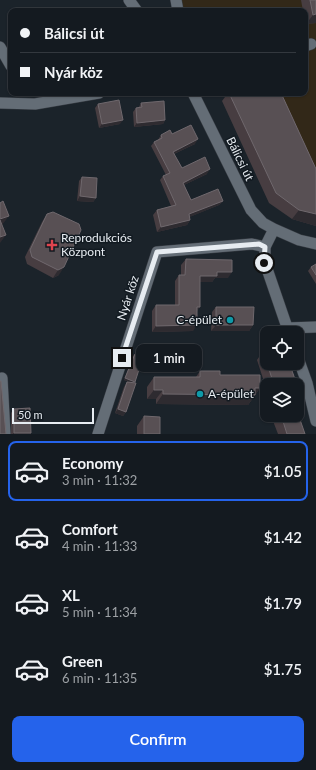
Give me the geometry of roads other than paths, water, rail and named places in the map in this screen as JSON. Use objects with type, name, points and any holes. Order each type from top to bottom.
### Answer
[{"type":"street","points":[[0,47],[8,61]]},
{"type":"street","points":[[30,96],[35,104]]},
{"type":"street","points":[[0,103],[35,104],[82,96]]},
{"type":"street","name":"Bálicsi út","points":[[194,96],[251,210],[263,223],[274,229],[299,240],[316,244]]},
{"type":"street","points":[[274,229],[265,247],[264,263],[287,326]]},
{"type":"street","name":"Nyár köz","points":[[98,434],[157,252],[252,244],[265,247]]},
{"type":"street","points":[[304,328],[316,326]]},
{"type":"street","points":[[302,370],[316,421]]},
{"type":"street","points":[[2,378],[5,434]]},
{"type":"place","name":"Reprodukciós Központ","points":[[52,245]]},
{"type":"place","name":"C-épület","points":[[230,320]]},
{"type":"place","name":"A-épület","points":[[200,394]]}]
